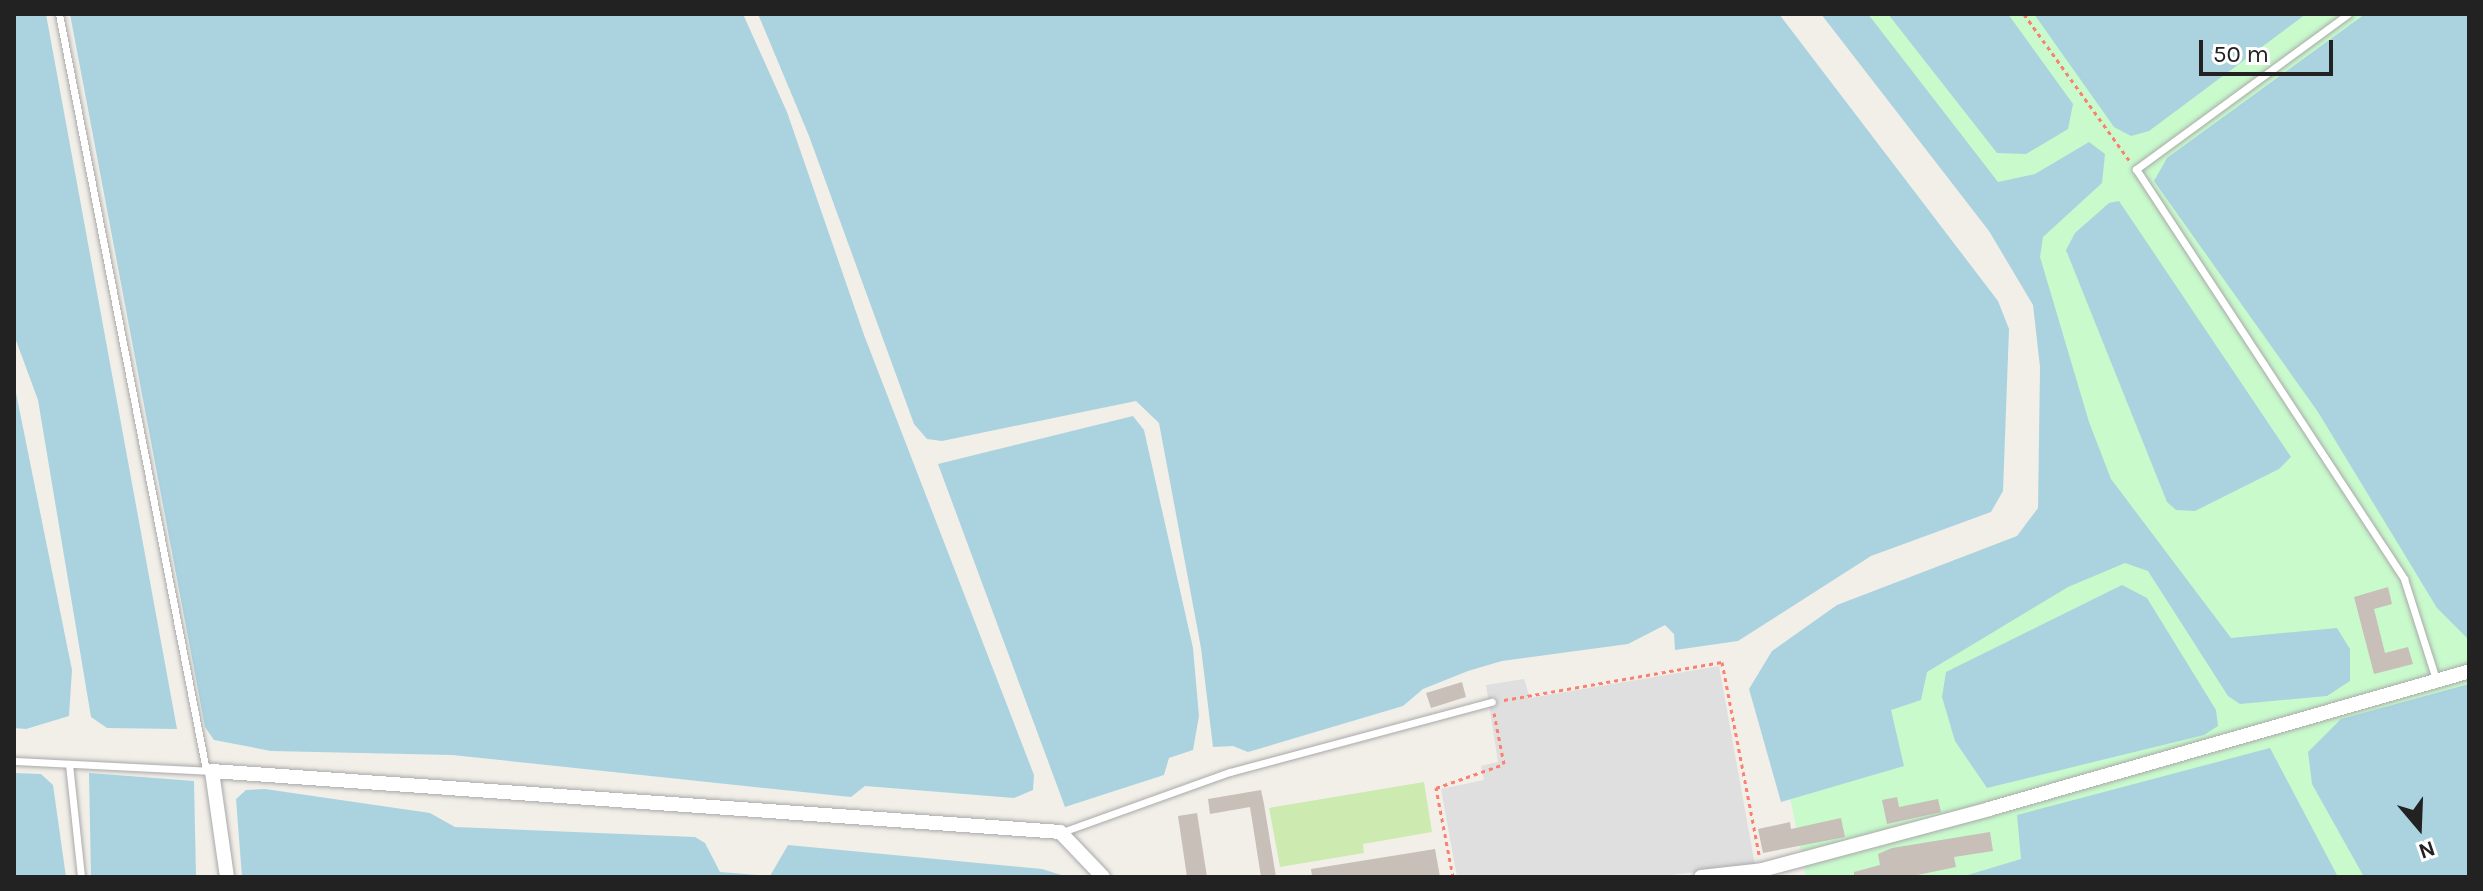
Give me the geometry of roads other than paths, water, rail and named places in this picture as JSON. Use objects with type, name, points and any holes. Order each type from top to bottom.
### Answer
[{"type":"street","points":[[1701,877],[1757,872],[2469,671]]},
{"type":"street","points":[[227,877],[209,771],[1060,832],[1103,877]]},
{"type":"lane","points":[[14,761],[209,771],[59,14]]},
{"type":"lane","points":[[2348,14],[2136,169],[2399,570],[2436,679]]},
{"type":"lane","points":[[1060,832],[1230,772],[1492,702]]},
{"type":"lane","points":[[69,764],[81,877]]},
{"type":"water","points":[[14,14],[46,14],[177,729],[107,728],[91,717],[38,400],[14,335]]},
{"type":"water","points":[[70,14],[743,14],[787,112],[864,335],[1034,775],[1033,790],[1014,798],[865,786],[851,797],[452,755],[271,751],[214,740],[205,727]]},
{"type":"water","points":[[758,14],[1779,14],[1998,301],[2009,329],[2003,491],[1991,512],[1871,556],[1738,641],[1675,650],[1674,634],[1665,625],[1628,644],[1502,661],[1468,671],[1423,689],[1403,706],[1248,752],[1233,746],[1213,747],[1201,648],[1159,423],[1136,401],[942,441],[927,439],[914,424],[809,136]]},
{"type":"water","points":[[1821,14],[1868,14],[1998,182],[2035,174],[2089,142],[2105,154],[2102,183],[2043,237],[2040,257],[2089,422],[2111,479],[2231,638],[2337,628],[2350,649],[2350,681],[2327,696],[2240,704],[2228,696],[2148,571],[2125,563],[2068,587],[1927,672],[1921,700],[1891,710],[1904,766],[1781,802],[1749,689],[1772,651],[1837,605],[2017,536],[2038,508],[2040,367],[2033,305],[1989,231]]},
{"type":"water","points":[[1888,14],[2008,14],[2073,104],[2068,129],[2026,154],[1997,153]]},
{"type":"water","points":[[2034,14],[2306,14],[2149,131],[2131,136],[2114,127]]},
{"type":"water","points":[[2365,14],[2469,14],[2469,640],[2437,608],[2318,412],[2154,181],[2167,158]]},
{"type":"water","points":[[2119,201],[2291,457],[2279,469],[2195,511],[2176,510],[2167,502],[2066,250],[2075,233],[2109,203]]},
{"type":"water","points":[[14,383],[72,670],[69,716],[26,729],[14,728]]},
{"type":"water","points":[[1133,416],[1144,430],[1193,648],[1199,716],[1193,750],[1169,758],[1164,775],[1065,807],[938,464]]},
{"type":"water","points":[[2122,585],[2147,598],[2216,710],[2218,726],[2204,735],[1987,788],[1955,741],[1942,697],[1946,672]]},
{"type":"water","points":[[2469,684],[2469,877],[2364,877],[2312,784],[2308,752],[2341,719]]},
{"type":"water","points":[[2270,748],[2338,877],[1961,877],[2021,859],[2017,815]]},
{"type":"water","points":[[14,773],[41,774],[53,785],[66,877],[14,877]]},
{"type":"water","points":[[89,773],[194,781],[196,877],[91,877]]},
{"type":"water","points":[[265,789],[430,813],[455,827],[695,837],[705,843],[720,872],[770,876],[788,845],[1042,869],[1068,877],[242,877],[236,799],[246,790]]}]
